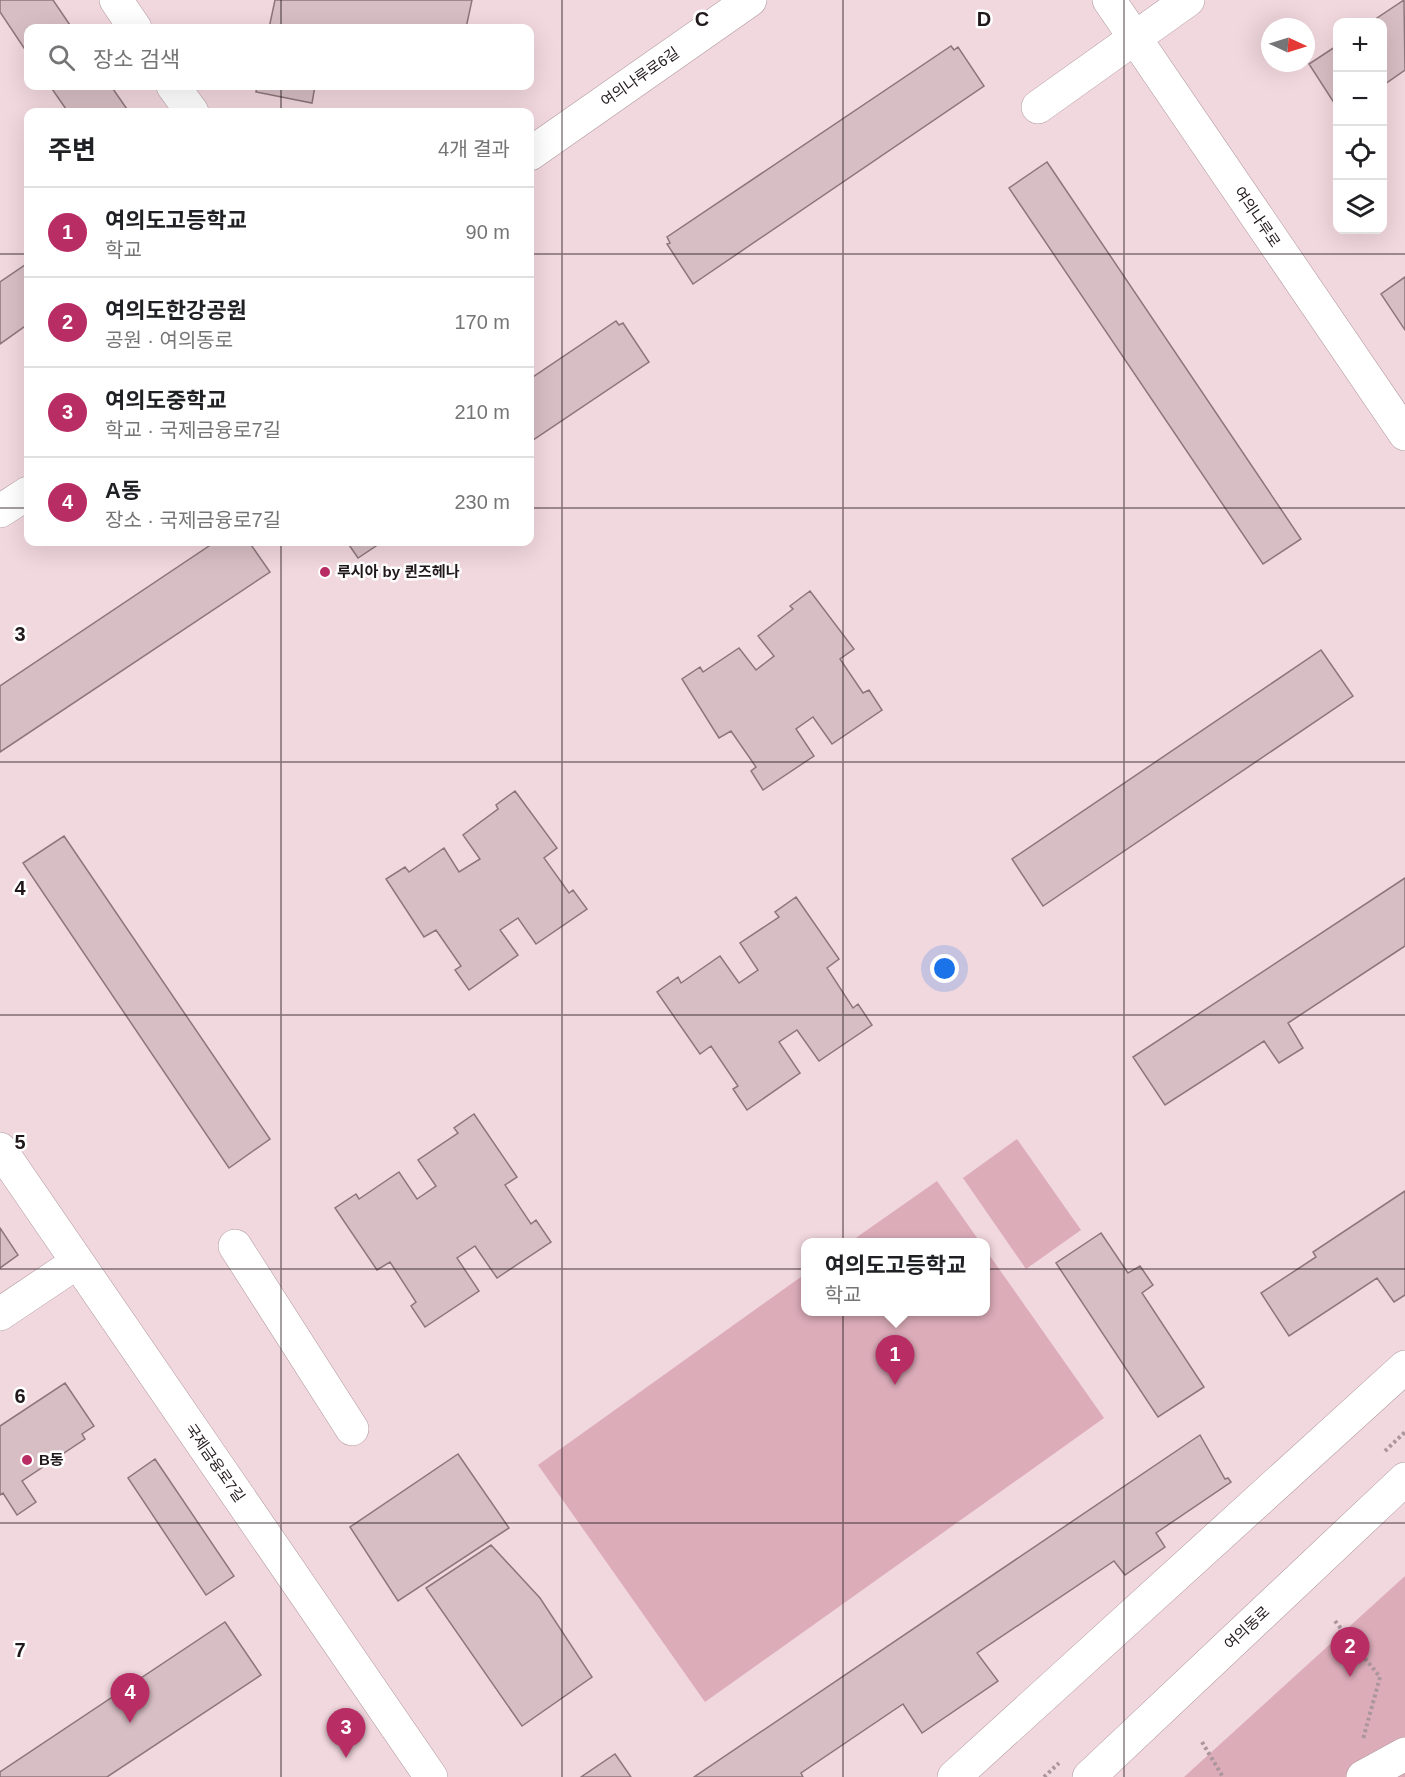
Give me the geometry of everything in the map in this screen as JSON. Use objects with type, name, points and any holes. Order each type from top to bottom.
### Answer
[{"type":"street","points":[[116,0],[132,24]]},
{"type":"street","name":"여의나루로6길","points":[[534,151],[750,0]]},
{"type":"street","name":"여의나루로","points":[[1109,0],[1405,434]]},
{"type":"street","points":[[1038,107],[1188,0]]},
{"type":"street","points":[[176,90],[189,108]]},
{"type":"street","points":[[0,511],[24,496]]},
{"type":"street","name":"국제금융로7길","points":[[0,1149],[76,1263],[431,1777]]},
{"type":"street","points":[[235,1246],[352,1429]]},
{"type":"street","points":[[0,1314],[76,1263]]},
{"type":"street","points":[[954,1777],[1405,1367]]},
{"type":"street","name":"여의동로","points":[[1089,1777],[1405,1479]]},
{"type":"street","points":[[1364,1776],[1405,1754]]},
{"type":"path","points":[[1335,1621],[1380,1677],[1362,1747],[1364,1776]]},
{"type":"path","points":[[1202,1742],[1223,1777]]},
{"type":"shaded area","points":[[1017,1139],[1081,1230],[1026,1269],[963,1178]]},
{"type":"shaded area","points":[[937,1181],[977,1238],[856,1238]]},
{"type":"shaded area","points":[[990,1256],[1104,1418],[705,1702],[538,1465],[801,1277],[801,1316],[990,1316]]},
{"type":"shaded area","points":[[1405,1576],[1405,1777],[1184,1777]]},
{"type":"building","points":[[0,0],[53,0],[69,24],[24,24],[24,48],[0,12]]},
{"type":"building","points":[[275,0],[472,0],[467,24],[270,24]]},
{"type":"building","points":[[1404,0],[1405,70],[1387,83],[1387,18],[1377,18]]},
{"type":"building","points":[[951,46],[954,50],[958,47],[984,86],[693,284],[667,244],[670,243],[667,237]]},
{"type":"building","points":[[1333,48],[1333,101],[1314,72],[1315,60]]},
{"type":"building","points":[[53,90],[114,90],[126,108],[65,108]]},
{"type":"building","points":[[256,90],[314,90],[312,103],[256,92]]},
{"type":"building","points":[[1047,162],[1301,539],[1263,564],[1009,188]]},
{"type":"building","points":[[24,266],[24,327],[0,344],[0,282]]},
{"type":"building","points":[[1405,277],[1405,330],[1381,294]]},
{"type":"building","points":[[616,321],[619,325],[623,323],[649,362],[534,439],[534,376]]},
{"type":"building","points":[[209,546],[252,546],[270,572],[0,752],[0,686]]},
{"type":"building","points":[[350,546],[376,546],[358,558]]},
{"type":"building","points":[[810,591],[854,649],[840,659],[863,693],[869,690],[882,710],[832,744],[813,717],[796,729],[814,756],[763,790],[751,771],[756,767],[731,731],[719,738],[682,679],[700,667],[703,672],[739,648],[756,670],[774,656],[758,636],[793,609],[790,606]]},
{"type":"building","points":[[1321,650],[1353,696],[1043,906],[1012,859]]},
{"type":"building","points":[[515,791],[557,848],[544,858],[569,893],[573,890],[587,909],[536,944],[518,918],[500,930],[518,955],[469,990],[455,970],[461,966],[436,930],[424,937],[386,879],[405,867],[409,872],[444,848],[459,872],[480,859],[463,835],[498,809],[496,805]]},
{"type":"building","points":[[64,836],[270,1139],[229,1168],[23,863]]},
{"type":"building","points":[[1405,878],[1405,946],[1288,1023],[1303,1048],[1279,1063],[1264,1041],[1165,1105],[1133,1057]]},
{"type":"building","points":[[796,897],[839,959],[827,968],[853,1008],[858,1004],[872,1025],[819,1061],[797,1030],[779,1042],[800,1073],[747,1110],[733,1089],[738,1086],[711,1046],[700,1054],[657,992],[678,977],[681,983],[720,956],[739,983],[758,970],[740,943],[779,917],[775,912]]},
{"type":"building","points":[[474,1114],[517,1177],[505,1185],[531,1224],[536,1220],[551,1242],[497,1278],[475,1246],[457,1258],[479,1291],[425,1327],[411,1306],[416,1302],[390,1262],[377,1270],[335,1208],[356,1194],[359,1199],[399,1172],[417,1199],[436,1186],[418,1160],[458,1133],[454,1128]]},
{"type":"building","points":[[1405,1191],[1405,1295],[1394,1302],[1377,1278],[1289,1336],[1261,1293],[1316,1257],[1313,1252]]},
{"type":"building","points":[[0,1228],[18,1255],[0,1268]]},
{"type":"building","points":[[1101,1233],[1128,1273],[1140,1266],[1153,1285],[1142,1293],[1204,1387],[1158,1417],[1056,1263]]},
{"type":"building","name":"B동","points":[[65,1383],[94,1426],[82,1434],[85,1439],[22,1481],[36,1502],[17,1515],[3,1493],[0,1495],[0,1426]]},
{"type":"building","points":[[1200,1435],[1225,1479],[1228,1478],[1231,1482],[1156,1533],[1165,1547],[1125,1575],[1114,1561],[977,1653],[998,1681],[922,1733],[903,1704],[801,1773],[803,1777],[694,1777]]},
{"type":"building","points":[[458,1454],[509,1528],[398,1601],[350,1527]]},
{"type":"building","points":[[155,1459],[234,1576],[206,1595],[128,1478]]},
{"type":"building","points":[[491,1545],[540,1598],[592,1677],[522,1726],[426,1588]]},
{"type":"building","points":[[225,1622],[261,1675],[107,1777],[0,1777],[0,1772]]},
{"type":"building","points":[[615,1754],[631,1777],[581,1777]]},
{"type":"place","name":"루시아 by 퀸즈헤나","points":[[325,572]]},
{"type":"place","name":"여의도고등학교","points":[[895,1385]]},
{"type":"place","name":"B동","points":[[27,1460]]},
{"type":"place","name":"여의도한강공원","points":[[1350,1677]]},
{"type":"place","name":"A동","points":[[130,1723]]},
{"type":"place","name":"여의도중학교","points":[[346,1758]]}]
